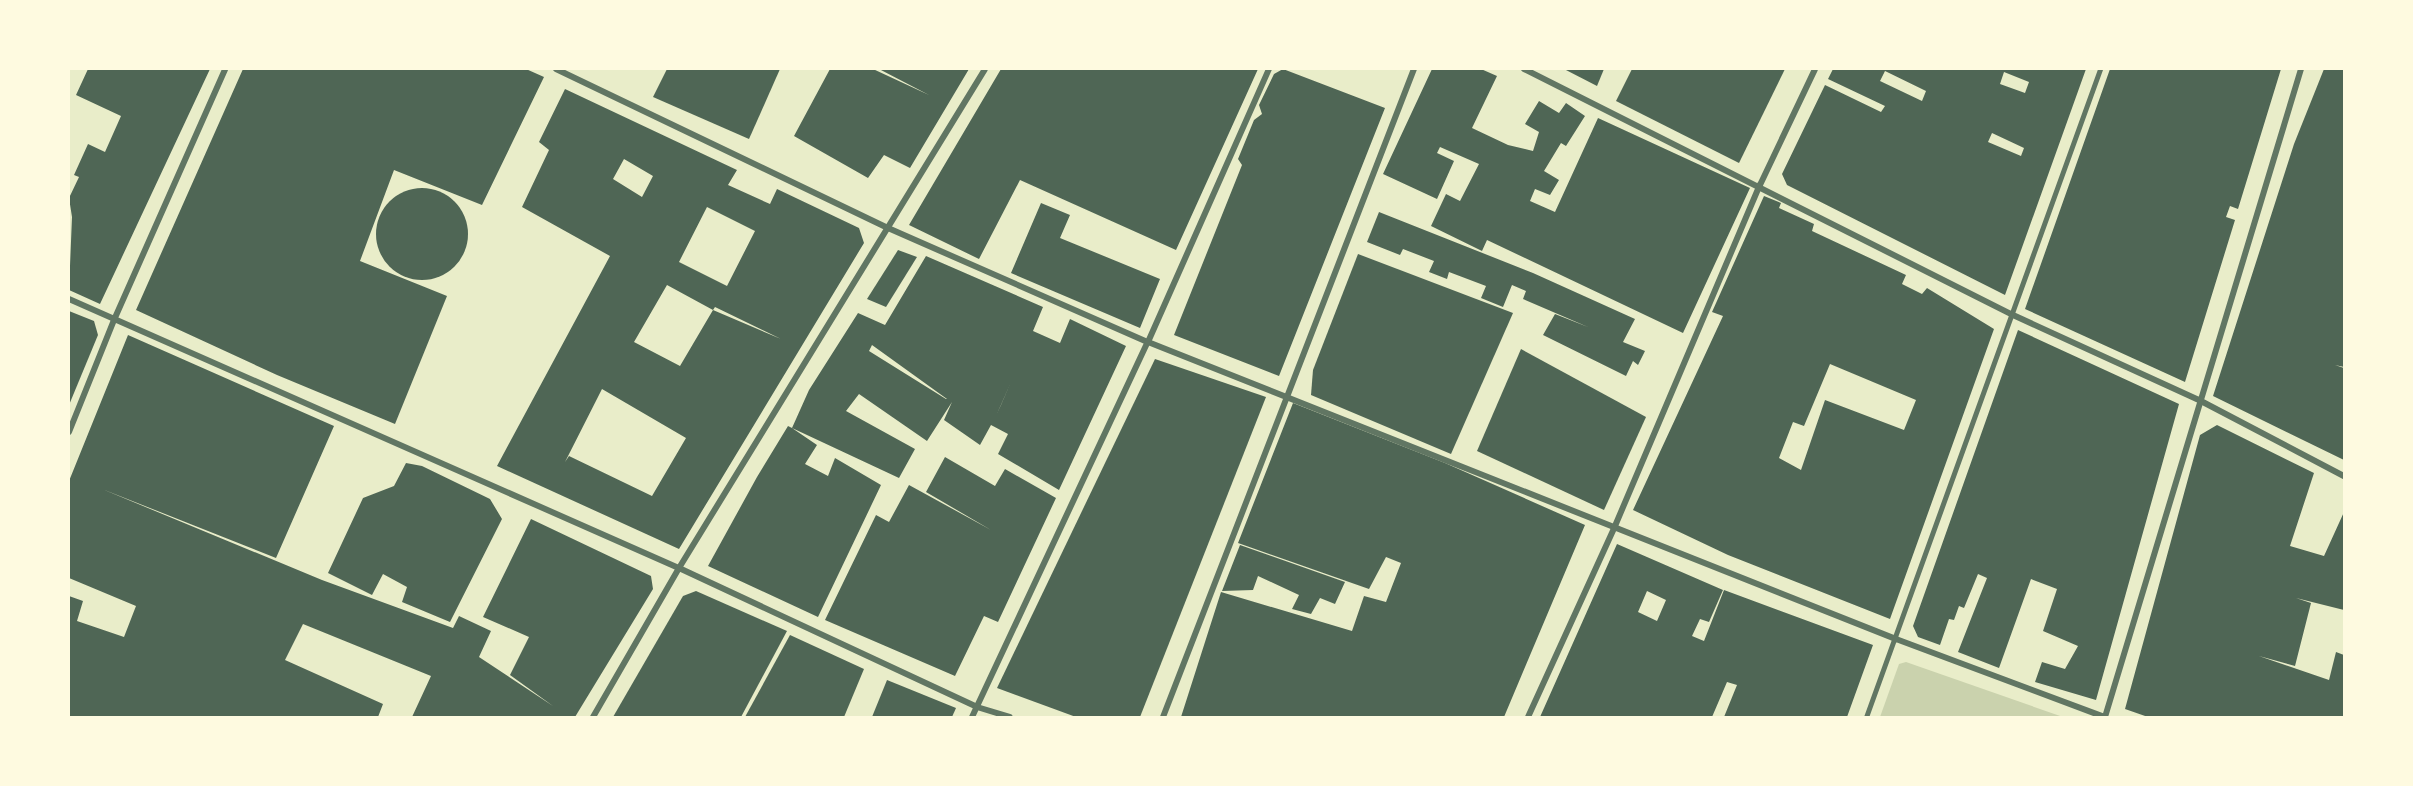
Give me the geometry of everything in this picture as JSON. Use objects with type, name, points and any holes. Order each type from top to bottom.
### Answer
[{"type":"street","points":[[69,432],[114,320],[225,69]]},
{"type":"street","points":[[556,69],[888,228],[1148,342],[1896,639],[2105,717],[2199,400],[2301,69]]},
{"type":"street","points":[[593,717],[679,568],[985,69]]},
{"type":"street","points":[[972,717],[1148,342],[1269,69]]},
{"type":"street","points":[[1163,717],[1414,69]]},
{"type":"street","points":[[1524,69],[1760,185],[2013,315],[2199,400],[2344,476]]},
{"type":"street","points":[[1528,717],[1615,526],[1760,185],[1815,69]]},
{"type":"street","points":[[1866,717],[2100,69]]},
{"type":"street","points":[[69,299],[679,568],[977,707],[1009,717]]},
{"type":"green space","points":[[1906,662],[2063,717],[1880,717],[1899,664]]},
{"type":"building","points":[[88,69],[210,69],[100,304],[69,290],[72,217],[69,198],[79,177],[74,175],[88,144],[105,152],[121,116],[76,95]]},
{"type":"building","points":[[243,69],[526,69],[544,77],[482,205],[394,170],[360,261],[447,296],[395,424],[277,375],[136,310]]},
{"type":"building","points":[[667,69],[780,69],[749,139],[653,97]]},
{"type":"building","points":[[830,69],[873,69],[929,95],[879,69],[969,69],[910,168],[884,155],[868,178],[794,136]]},
{"type":"building","points":[[1001,69],[1258,69],[1176,250],[1020,180],[979,259],[909,225]]},
{"type":"building","points":[[1283,69],[1385,108],[1279,376],[1174,335],[1242,165],[1238,159],[1254,120],[1262,114],[1259,105],[1274,74]]},
{"type":"building","points":[[1432,69],[1481,69],[1497,76],[1472,128],[1508,145],[1533,151],[1539,132],[1525,124],[1539,101],[1559,113],[1566,103],[1585,116],[1566,146],[1561,143],[1544,171],[1559,180],[1550,195],[1535,189],[1530,201],[1555,212],[1598,118],[1750,188],[1683,333],[1487,240],[1482,251],[1431,226],[1446,194],[1460,201],[1479,164],[1440,147],[1437,153],[1454,161],[1437,199],[1383,174]]},
{"type":"building","points":[[1564,69],[1604,69],[1597,86]]},
{"type":"building","points":[[1632,69],[1785,69],[1739,163],[1616,101]]},
{"type":"building","points":[[1833,69],[2086,69],[2005,295],[1787,185],[1782,174],[1825,85],[1881,112],[1885,106],[1828,79]],"holes":[[[1885,71],[1926,91],[1922,101],[1880,81]],[[2004,72],[2029,82],[2025,93],[2000,84]],[[1992,133],[2024,148],[2021,156],[1988,142]]]},
{"type":"building","points":[[2110,69],[2281,69],[2238,209],[2230,206],[2226,217],[2235,220],[2185,382],[2025,309]]},
{"type":"building","points":[[2324,69],[2344,69],[2344,367],[2335,365],[2344,368],[2344,460],[2213,396],[2294,144]]},
{"type":"building","points":[[565,89],[737,170],[728,185],[770,204],[777,189],[859,228],[864,243],[679,549],[497,466],[610,256],[522,207],[549,150],[539,142]],"holes":[[[624,159],[653,176],[642,197],[613,179]],[[707,207],[755,231],[727,286],[679,262]],[[667,285],[713,310],[680,366],[634,342]],[[715,307],[781,339],[713,310]],[[602,389],[686,438],[652,496],[569,456],[565,462]]]},
{"type":"building","points":[[422,188],[448,196],[460,208],[468,234],[460,260],[448,272],[422,280],[396,272],[384,260],[376,234],[384,208],[396,196]]},
{"type":"building","points":[[1764,196],[1781,203],[1779,208],[1814,224],[1812,231],[1906,275],[1902,284],[1922,294],[1927,288],[1994,329],[1890,619],[1728,555],[1633,510],[1723,316],[1712,312]],"holes":[[[1830,364],[1916,400],[1904,430],[1825,400],[1801,470],[1779,458],[1793,422],[1804,426]]]},
{"type":"building","points":[[1041,203],[1070,215],[1060,238],[1160,279],[1140,328],[1011,273]]},
{"type":"building","points":[[1379,212],[1533,273],[1635,319],[1623,342],[1645,351],[1638,365],[1633,361],[1626,376],[1543,335],[1555,314],[1588,327],[1523,299],[1526,291],[1512,285],[1503,307],[1481,298],[1486,286],[1449,272],[1447,279],[1429,272],[1434,261],[1403,249],[1400,255],[1367,242]]},
{"type":"building","points":[[898,250],[917,257],[886,307],[867,299]]},
{"type":"building","points":[[1358,254],[1513,313],[1451,454],[1311,395],[1313,370]]},
{"type":"building","points":[[926,256],[1043,307],[1033,331],[1060,343],[1070,319],[1126,346],[1059,490],[998,454],[1008,434],[991,425],[980,445],[944,420],[952,402],[927,441],[859,394],[846,411],[915,449],[899,478],[792,428],[809,390],[858,313],[885,325]],"holes":[[[872,345],[947,399],[869,351]]]},
{"type":"building","points":[[69,311],[94,321],[98,335],[69,405]]},
{"type":"building","points":[[2018,330],[2179,404],[2096,700],[2035,682],[2042,662],[2065,669],[2078,646],[2043,631],[2057,589],[2031,579],[1999,668],[1958,652],[1987,578],[1978,574],[1964,608],[1959,606],[1954,620],[1949,619],[1940,645],[1918,637],[1913,626]]},
{"type":"building","points":[[128,335],[334,426],[276,558],[102,489],[322,580],[453,628],[459,616],[491,631],[479,657],[553,706],[510,675],[529,637],[483,617],[531,519],[651,576],[653,589],[575,717],[412,717],[431,676],[303,624],[285,660],[383,704],[378,717],[69,717],[69,596],[83,601],[77,621],[124,637],[136,606],[69,578],[69,481]]},
{"type":"building","points":[[1521,349],[1646,417],[1604,510],[1477,451]]},
{"type":"building","points":[[1155,359],[1266,397],[1140,717],[1076,717],[997,688]]},
{"type":"building","points":[[1293,403],[1445,463],[1585,525],[1504,717],[1181,717],[1221,592],[1352,631],[1364,596],[1386,602],[1401,563],[1386,557],[1369,589],[1238,543]]},
{"type":"building","points":[[2217,425],[2314,473],[2290,546],[2324,556],[2344,512],[2344,610],[2296,598],[2311,603],[2295,666],[2259,656],[2329,680],[2336,652],[2344,655],[2344,717],[2148,717],[2125,709],[2200,435]]},
{"type":"building","points":[[788,426],[817,445],[805,464],[828,476],[835,458],[881,485],[818,617],[708,566]]},
{"type":"building","points":[[945,457],[995,486],[1005,469],[1056,498],[998,622],[984,616],[955,676],[825,620],[876,515],[889,522],[909,485],[991,530],[926,492]]},
{"type":"building","points":[[406,463],[422,466],[490,499],[502,519],[450,622],[402,602],[407,587],[383,574],[372,595],[328,573],[363,498],[394,486]]},
{"type":"building","points":[[1617,544],[1723,590],[1709,622],[1700,619],[1692,636],[1704,641],[1724,590],[1873,645],[1847,717],[1724,717],[1737,685],[1727,682],[1712,717],[1540,717]],"holes":[[[1647,591],[1666,600],[1657,621],[1638,612]]]},
{"type":"building","points":[[1240,545],[1345,582],[1335,604],[1320,598],[1311,614],[1292,609],[1299,595],[1258,576],[1253,590],[1222,591]]},
{"type":"building","points":[[696,591],[787,631],[741,717],[613,717],[683,596]]},
{"type":"building","points":[[790,635],[864,669],[844,717],[745,717]]},
{"type":"building","points":[[887,680],[956,708],[952,717],[872,717]]}]
